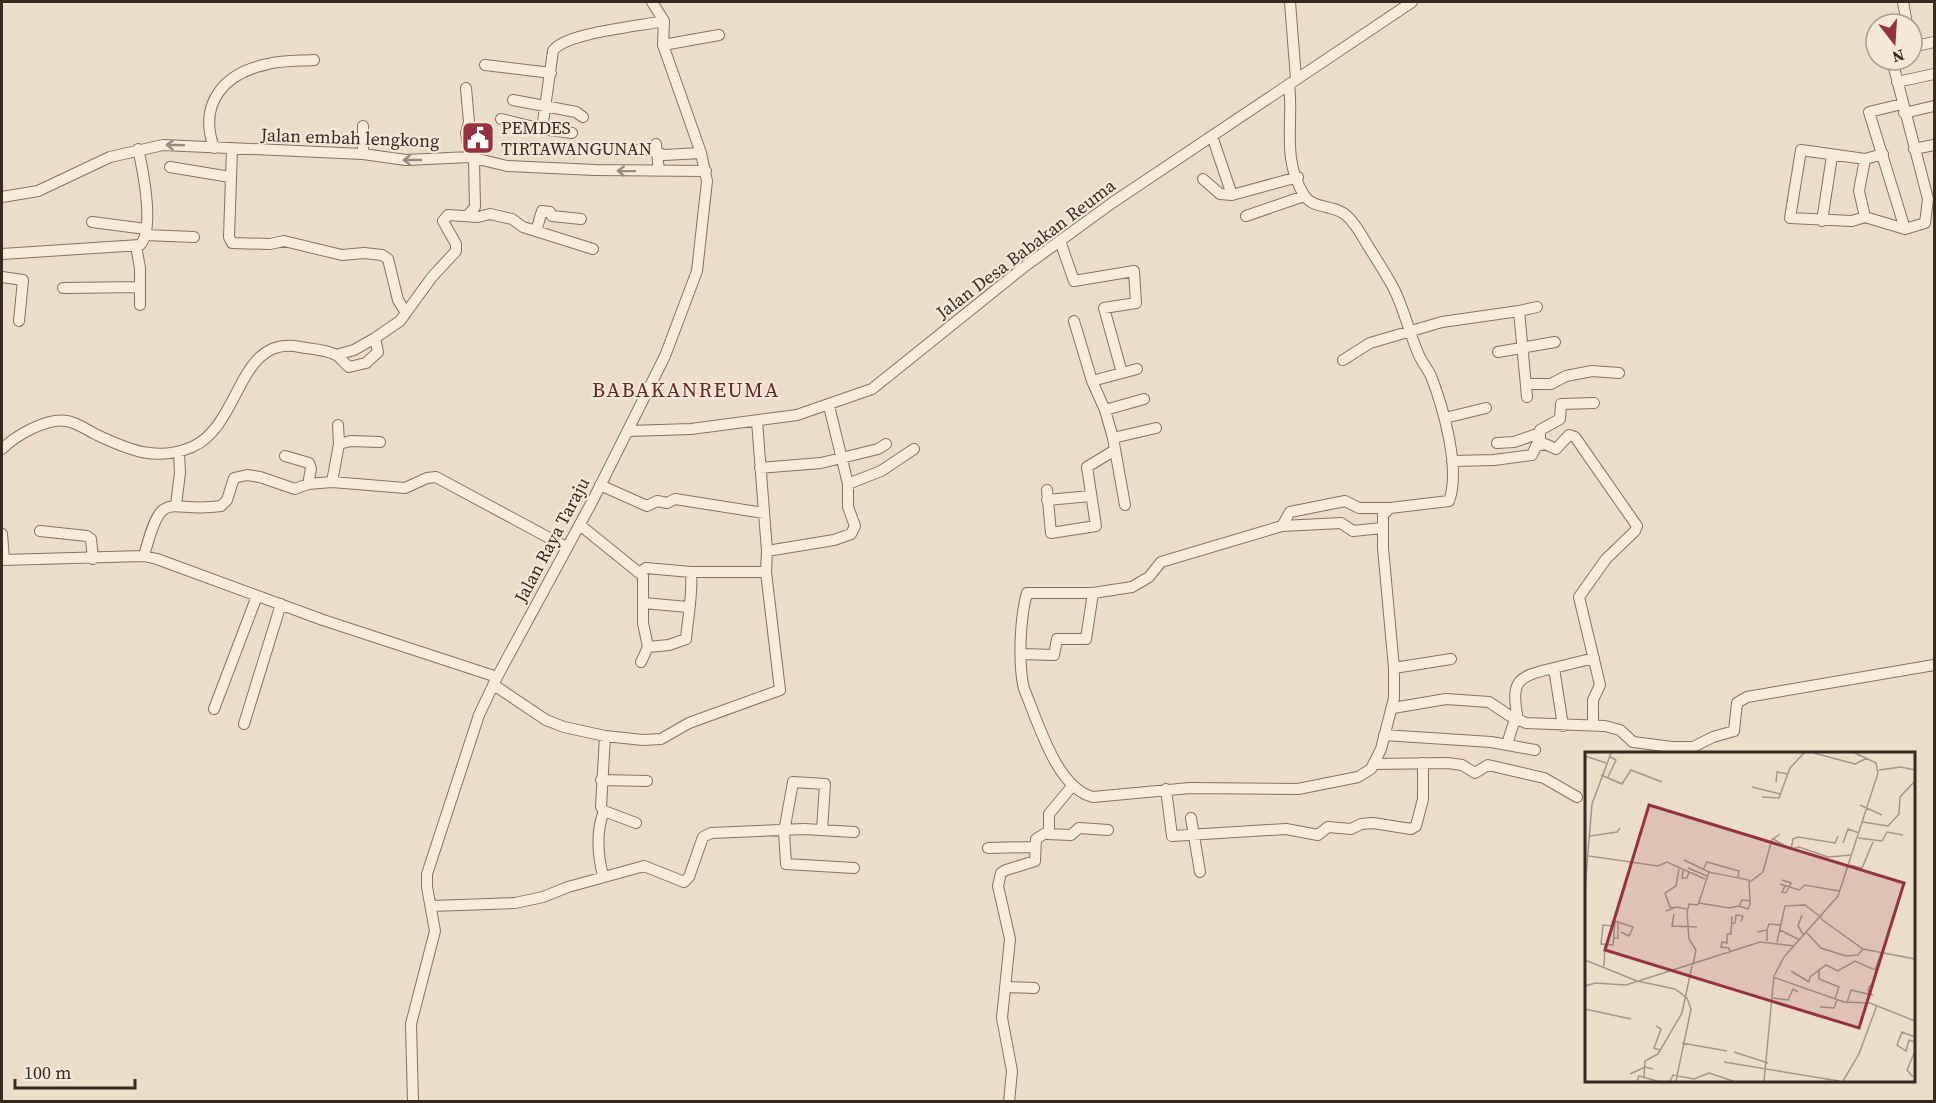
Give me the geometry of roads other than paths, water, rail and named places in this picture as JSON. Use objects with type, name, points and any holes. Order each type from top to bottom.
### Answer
[{"type":"street","points":[[542,129],[553,51],[559,44],[583,36],[664,21],[652,2]]},
{"type":"street","points":[[1282,526],[1290,512],[1305,507],[1345,501],[1359,508],[1444,503],[1449,501],[1452,461],[1445,418],[1430,373],[1418,354],[1394,289],[1347,216],[1330,206],[1316,204],[1304,196],[1288,145],[1293,81],[1290,2]]},
{"type":"street","name":"Jalan Desa Babakan Reuma","points":[[628,431],[691,429],[797,415],[860,395],[885,381],[1060,241],[1412,2]]},
{"type":"street","name":"Jalan Raya Taraju","points":[[413,1101],[411,1024],[435,931],[427,874],[479,715],[628,431],[665,356],[693,287],[703,236],[706,171],[663,45],[664,21]]},
{"type":"street","points":[[663,45],[719,35]]},
{"type":"street","points":[[214,148],[207,126],[209,111],[214,98],[223,87],[238,76],[267,64],[314,60]]},
{"type":"street","points":[[485,65],[551,73]]},
{"type":"street","points":[[1883,154],[1865,159],[1801,150],[1790,218],[1852,221],[1865,217],[1905,229],[1925,223],[1930,186],[1914,149],[1895,72]]},
{"type":"street","points":[[1897,82],[1935,74]]},
{"type":"street","points":[[466,88],[469,122],[466,133],[472,159],[475,207],[468,215]]},
{"type":"street","points":[[513,100],[576,112],[583,117]]},
{"type":"street","points":[[1905,229],[1869,112],[1935,106]]},
{"type":"street","points":[[501,119],[542,129],[572,133]]},
{"type":"street","points":[[363,126],[363,153]]},
{"type":"street","points":[[1212,136],[1232,195]]},
{"type":"street","name":"Jalan embah lengkong","points":[[2,197],[39,191],[88,165],[138,149],[163,145],[363,153],[406,160],[472,159],[507,166],[706,171]]},
{"type":"street","points":[[1914,149],[1935,145]]},
{"type":"street","points":[[2,254],[57,248],[136,246],[143,243],[146,232],[146,204],[138,149]]},
{"type":"street","points":[[232,149],[229,237],[232,243],[270,244],[284,241],[342,255],[364,253],[382,255],[388,259],[398,300],[406,313]]},
{"type":"street","points":[[637,150],[657,149],[701,153]]},
{"type":"street","points":[[657,149],[659,171]]},
{"type":"street","points":[[1822,221],[1832,156]]},
{"type":"street","points":[[1865,159],[1859,191],[1865,217]]},
{"type":"street","points":[[170,167],[230,177]]},
{"type":"street","points":[[1203,179],[1220,194],[1232,195],[1298,177]]},
{"type":"street","points":[[1246,216],[1304,196]]},
{"type":"street","points":[[536,231],[542,211],[550,212],[552,216],[581,219]]},
{"type":"street","points":[[2,449],[16,437],[61,421],[75,424],[136,452],[155,454],[179,452],[210,437],[222,423],[252,366],[266,350],[286,344],[336,355],[354,350],[375,338],[382,331],[398,324],[457,248],[443,218],[448,214],[501,216],[536,231],[593,249]]},
{"type":"street","points":[[92,222],[146,232],[194,237]]},
{"type":"street","points":[[1060,241],[1074,280],[1134,271],[1136,303],[1104,308],[1122,373]]},
{"type":"street","points":[[136,246],[140,305]]},
{"type":"street","points":[[2,277],[23,280],[19,321]]},
{"type":"street","points":[[63,288],[140,287]]},
{"type":"street","points":[[1343,360],[1370,343],[1410,331],[1462,317],[1537,307]]},
{"type":"street","points":[[1519,311],[1527,397]]},
{"type":"street","points":[[1074,321],[1092,381],[1105,410],[1113,438],[1125,505]]},
{"type":"street","points":[[336,355],[349,367],[366,363],[378,352],[375,338]]},
{"type":"street","points":[[1498,352],[1555,342]]},
{"type":"street","points":[[1092,381],[1137,369]]},
{"type":"street","points":[[1526,384],[1551,384],[1566,375],[1592,371],[1619,374]]},
{"type":"street","points":[[1105,410],[1144,399]]},
{"type":"street","points":[[1452,461],[1527,457],[1535,452],[1543,428],[1560,419],[1555,404],[1594,403]]},
{"type":"street","points":[[767,551],[834,540],[851,534],[855,526],[848,507],[848,484],[829,406]]},
{"type":"street","points":[[1445,418],[1486,408]]},
{"type":"street","points":[[2,534],[3,560],[144,556],[495,681],[546,720],[605,736],[644,741],[661,739],[689,723],[780,690],[765,572],[767,551],[757,421]]},
{"type":"street","points":[[332,482],[339,444],[338,425]]},
{"type":"street","points":[[1113,438],[1156,428]]},
{"type":"street","points":[[1497,443],[1514,442],[1540,433]]},
{"type":"street","points":[[1536,446],[1545,444],[1556,449],[1569,435],[1575,437],[1637,526],[1635,531],[1606,559],[1579,593],[1600,685],[1593,700],[1593,724]]},
{"type":"street","points":[[339,444],[351,441],[380,442]]},
{"type":"street","points":[[760,468],[806,466],[878,449],[886,444]]},
{"type":"street","points":[[848,484],[881,471],[914,449]]},
{"type":"street","points":[[1091,495],[1047,495],[1051,532],[1096,526],[1087,467],[1115,450]]},
{"type":"street","points":[[176,505],[180,473],[179,452]]},
{"type":"street","points":[[285,456],[309,463],[311,469],[308,484]]},
{"type":"street","points":[[144,556],[156,520],[163,509],[176,505],[221,506],[227,500],[234,478],[240,475],[260,477],[290,489],[308,484],[332,482],[400,488],[436,477],[566,548]]},
{"type":"street","points":[[600,485],[647,506],[657,501],[675,500],[764,513]]},
{"type":"street","points":[[1382,528],[1353,531],[1344,524],[1330,523],[1282,526],[1161,562],[1149,577],[1132,587],[1093,593],[1027,593],[1021,677],[1049,749],[1073,784],[1093,797],[1166,789],[1298,789],[1358,777],[1374,764],[1393,708],[1394,668],[1382,528],[1383,515],[1390,507]]},
{"type":"street","points":[[580,525],[639,573],[644,581],[643,603],[648,646],[641,662]]},
{"type":"street","points":[[40,531],[87,536],[91,539],[93,559]]},
{"type":"street","points":[[639,573],[646,568],[691,572],[765,572]]},
{"type":"street","points":[[648,646],[669,645],[686,639],[688,607],[692,599],[691,572]]},
{"type":"street","points":[[1022,654],[1054,655],[1057,639],[1086,639],[1093,593]]},
{"type":"street","points":[[214,709],[257,596]]},
{"type":"street","points":[[643,603],[688,607]]},
{"type":"street","points":[[244,724],[281,604]]},
{"type":"street","points":[[1507,744],[1516,720],[1513,694],[1519,680],[1528,675],[1594,657]]},
{"type":"street","points":[[1394,668],[1451,658]]},
{"type":"street","points":[[1393,708],[1446,699],[1470,699],[1489,702],[1516,720],[1563,726],[1593,724],[1620,730],[1633,742],[1688,748],[1734,731],[1737,703],[1746,697],[1935,665]]},
{"type":"street","points":[[1554,668],[1563,726]]},
{"type":"street","points":[[1384,735],[1507,744],[1534,750]]},
{"type":"street","points":[[605,736],[599,801],[604,811],[636,823]]},
{"type":"street","points":[[1166,789],[1171,834],[1193,835],[1286,829],[1318,835],[1328,827],[1351,829],[1367,823],[1411,829],[1416,826],[1421,807],[1423,763]]},
{"type":"street","points":[[1374,764],[1462,765],[1475,773],[1488,765],[1544,778],[1577,797]]},
{"type":"street","points":[[601,780],[647,781]]},
{"type":"street","points":[[822,830],[825,784],[797,781],[790,786],[784,832],[788,865],[854,868]]},
{"type":"street","points":[[1047,834],[1049,814],[1073,784]]},
{"type":"street","points":[[603,876],[599,857],[599,827],[604,811]]},
{"type":"street","points":[[1191,818],[1200,872]]},
{"type":"street","points":[[1009,1101],[1012,1071],[1007,1034],[1002,1018],[1010,939],[1001,906],[1000,878],[1006,870],[1034,862],[1037,857],[1036,839],[1047,834],[1071,835],[1079,828],[1108,830]]},
{"type":"street","points":[[431,906],[515,903],[543,897],[603,876],[644,866],[684,882],[689,878],[706,834],[822,830],[854,832]]},
{"type":"street","points":[[988,848],[1035,847]]},
{"type":"street","points":[[1006,987],[1034,988]]},
{"type":"place","name":"PEMDES TIRTAWANGUNAN","points":[[478,138]]},
{"type":"district","name":"BABAKANREUMA","points":[[686,390]]}]
